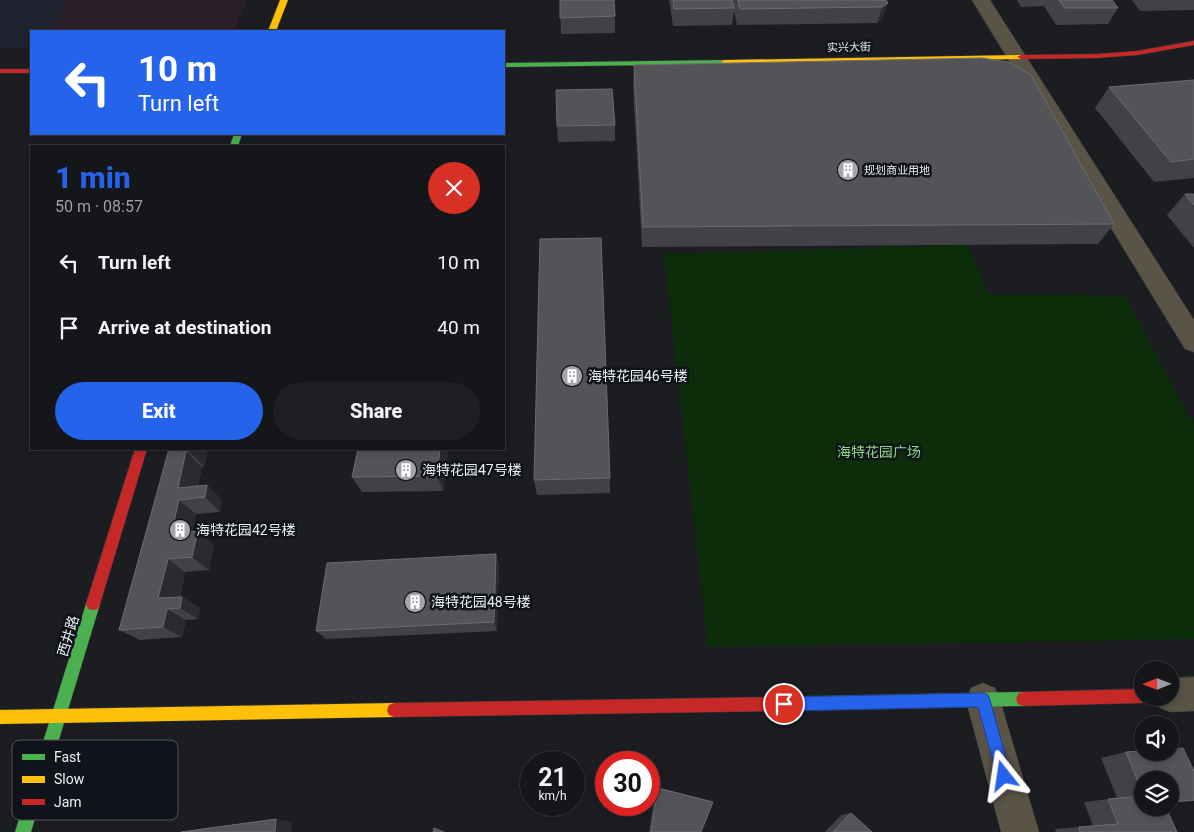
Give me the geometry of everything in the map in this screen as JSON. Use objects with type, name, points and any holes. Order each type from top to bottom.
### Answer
[{"type":"street","points":[[272,30],[284,0]]},
{"type":"street","points":[[981,0],[1194,342]]},
{"type":"street","name":"实兴大街","points":[[505,65],[1097,56],[1137,53],[1194,43]]},
{"type":"street","points":[[0,71],[30,71]]},
{"type":"street","name":"西井路","points":[[52,740],[141,450]]},
{"type":"street","points":[[1179,695],[1194,694]]},
{"type":"street","points":[[0,717],[1134,696]]},
{"type":"street","points":[[983,700],[1020,832]]},
{"type":"street","name":"西井路","points":[[23,832],[27,820]]},
{"type":"shaded area","points":[[0,0],[69,0],[50,30],[30,30],[30,48],[0,48]]},
{"type":"shaded area","points":[[68,0],[247,0],[235,29],[232,30],[50,30]]},
{"type":"green space","name":"海特花园广场","points":[[967,245],[989,294],[1125,296],[1194,426],[1194,639],[708,647],[664,254]]},
{"type":"building","points":[[560,0],[614,0],[615,16],[560,18]]},
{"type":"building","points":[[673,0],[732,0],[734,8],[674,9]]},
{"type":"building","points":[[738,0],[886,0],[888,3],[882,7],[740,9]]},
{"type":"building","points":[[1059,0],[1112,0],[1118,8],[1065,8]]},
{"type":"building","name":"规划商业用地","points":[[982,58],[1009,62],[1031,75],[1114,224],[643,227],[634,65]]},
{"type":"building","points":[[1194,80],[1194,159],[1171,162],[1109,87]]},
{"type":"building","points":[[612,89],[615,125],[557,126],[556,90]]},
{"type":"building","points":[[1185,194],[1194,194],[1194,205]]},
{"type":"building","name":"海特花园46号楼","points":[[601,238],[610,478],[534,480],[540,239]]},
{"type":"building","points":[[169,450],[189,450],[186,451],[178,488],[207,485],[205,497],[179,500],[171,534],[198,531],[192,557],[168,559],[158,598],[182,597],[180,608],[167,609],[163,627],[119,630]]},
{"type":"building","points":[[358,450],[440,450],[437,476],[352,477]]},
{"type":"building","name":"海特花园48号楼","points":[[496,554],[494,622],[316,631],[327,563]]},
{"type":"building","points":[[1179,748],[1183,748],[1194,771],[1194,800],[1179,801],[1179,771],[1134,772],[1126,752],[1134,752],[1134,761],[1179,761]]},
{"type":"building","points":[[660,789],[713,802],[701,832],[651,832],[654,816],[660,816]]},
{"type":"building","points":[[1134,797],[1134,816],[1170,816],[1177,832],[1080,832],[1079,827],[1118,824],[1108,799]]},
{"type":"building","points":[[851,813],[872,832],[833,832]]},
{"type":"building","points":[[276,819],[275,832],[181,832]]},
{"type":"building","points":[[434,828],[444,832],[433,832]]},
{"type":"traffic: fast","points":[[505,65],[725,62]]},
{"type":"traffic: fast","points":[[234,145],[238,135]]},
{"type":"traffic: fast","points":[[51,740],[93,604]]},
{"type":"traffic: fast","points":[[777,704],[1023,699]]},
{"type":"traffic: fast","points":[[23,832],[27,820]]},
{"type":"traffic: slow","points":[[272,30],[284,0]]},
{"type":"traffic: slow","points":[[725,62],[1021,57]]},
{"type":"traffic: slow","points":[[0,717],[394,710]]},
{"type":"traffic: jam","points":[[1021,57],[1097,56],[1137,53],[1194,43]]},
{"type":"traffic: jam","points":[[0,71],[30,71]]},
{"type":"traffic: jam","points":[[93,604],[141,450]]},
{"type":"traffic: jam","points":[[1023,699],[1134,696]]},
{"type":"traffic: jam","points":[[394,710],[777,704]]},
{"type":"place","name":"规划商业用地","points":[[848,170]]},
{"type":"place","name":"海特花园46号楼","points":[[572,376]]},
{"type":"place","name":"海特花园47号楼","points":[[406,470]]},
{"type":"place","name":"海特花园42号楼","points":[[180,530]]},
{"type":"place","name":"海特花园48号楼","points":[[415,602]]},
{"type":"route","points":[[784,704],[983,700],[1004,776]]}]
